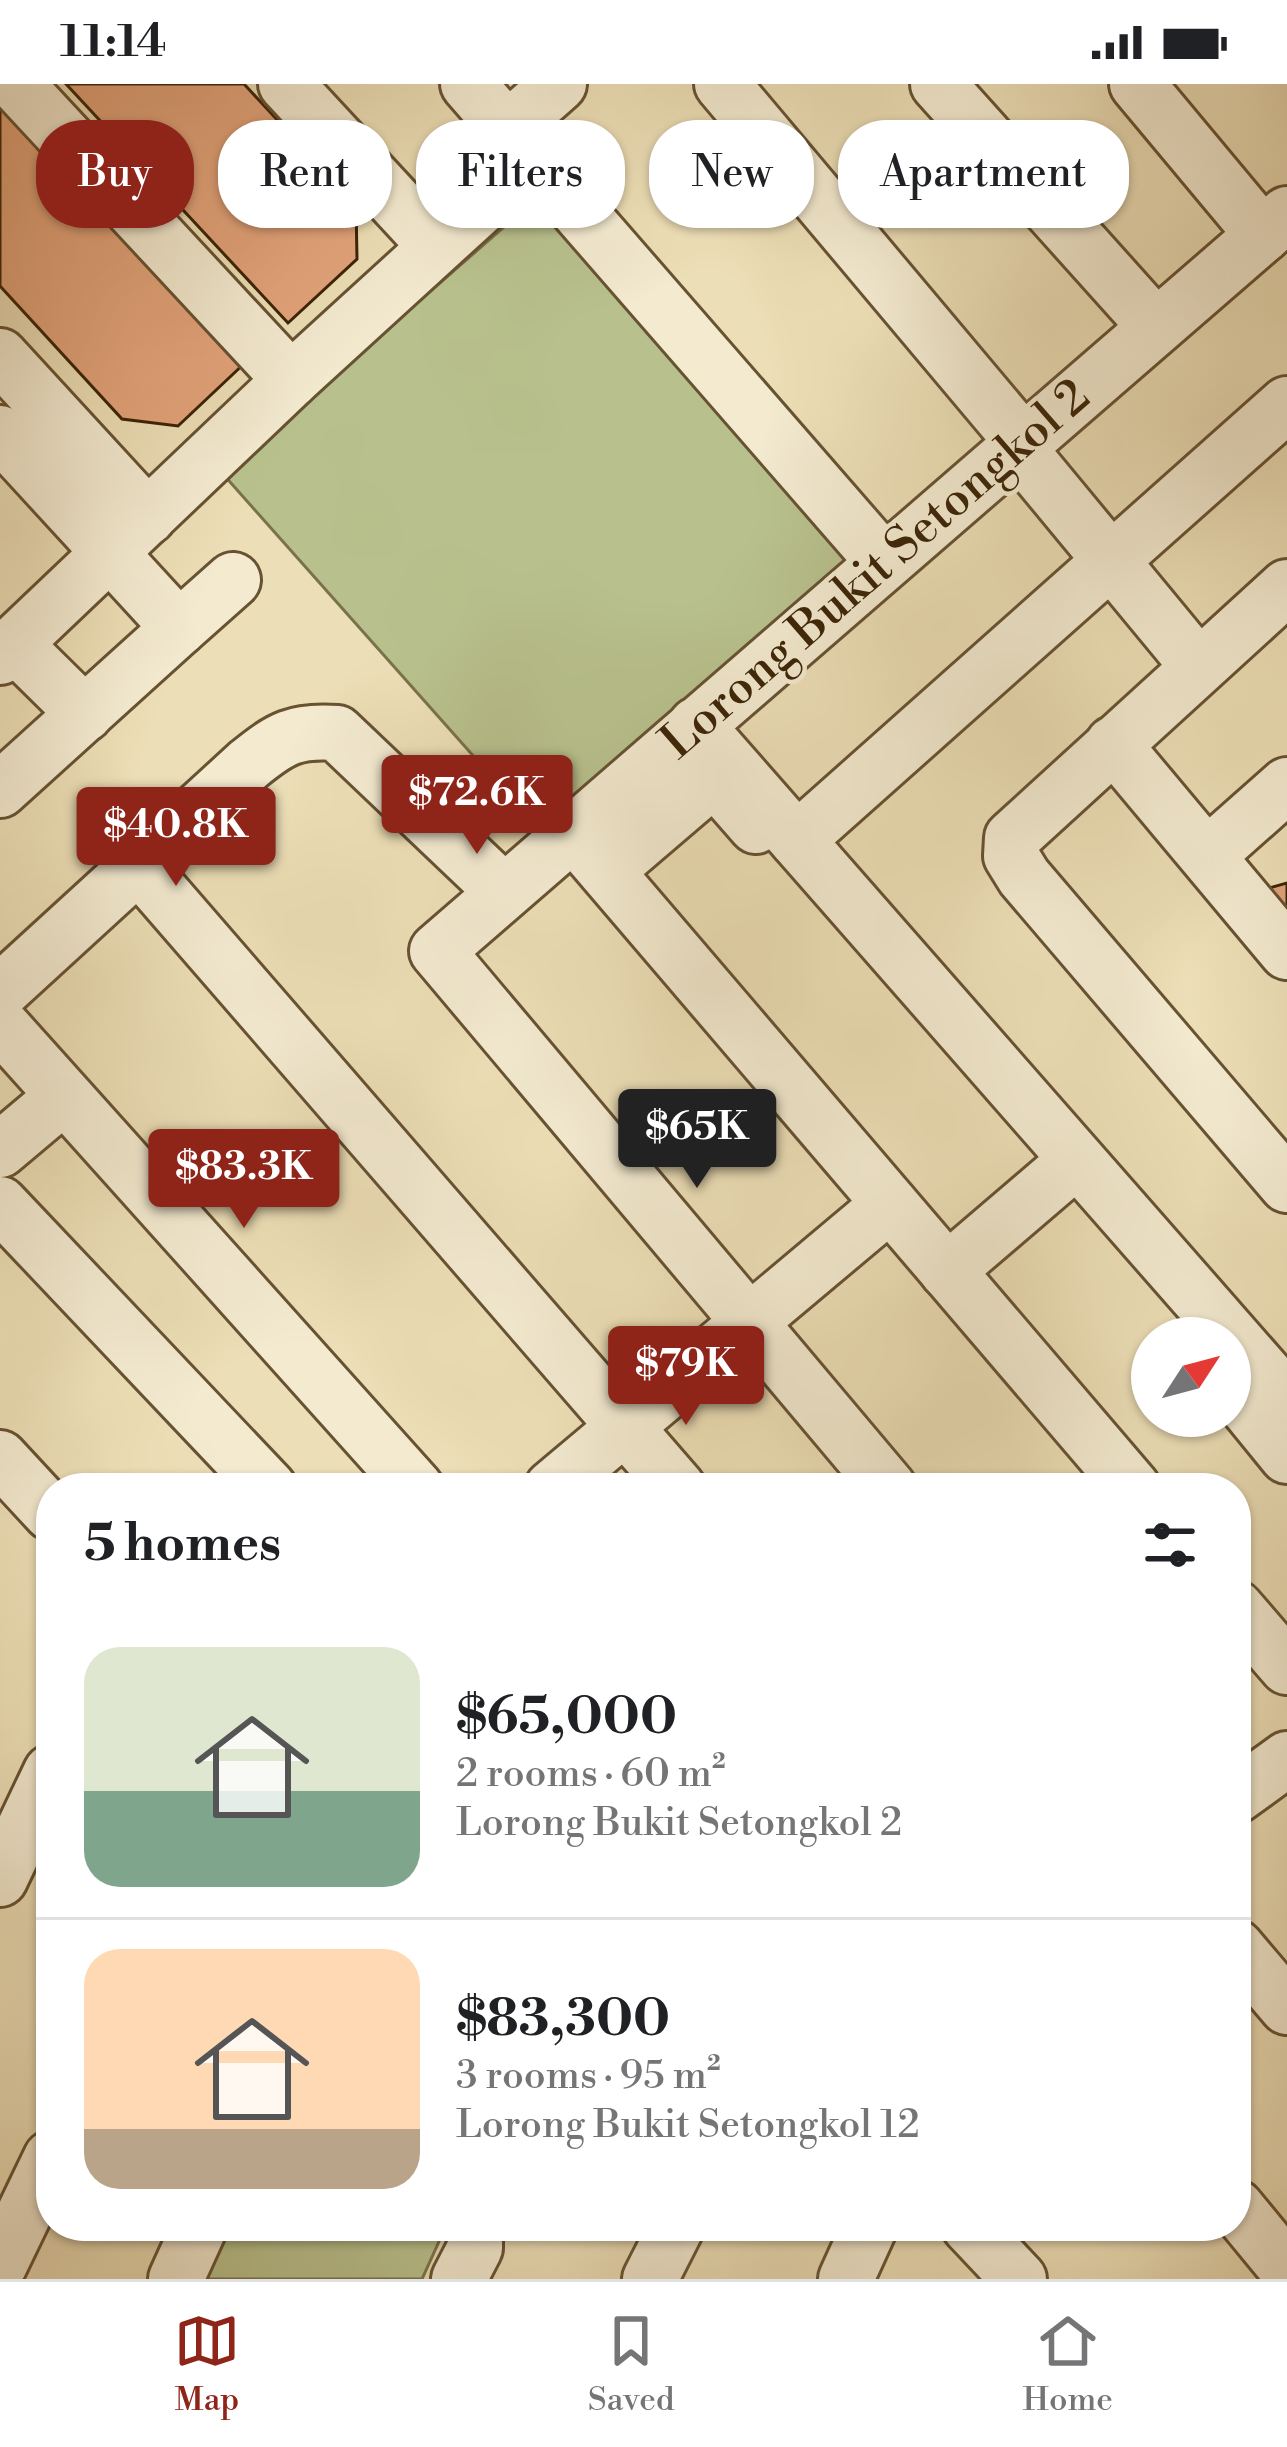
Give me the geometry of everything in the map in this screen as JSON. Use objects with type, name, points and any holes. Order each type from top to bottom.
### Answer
[{"type":"street","points":[[16,84],[291,380]]},
{"type":"street","points":[[286,84],[436,246]]},
{"type":"street","points":[[468,84],[498,120]]},
{"type":"street","points":[[535,120],[559,84]]},
{"type":"street","points":[[722,84],[1198,666]]},
{"type":"street","points":[[938,84],[1156,327]]},
{"type":"street","points":[[1137,84],[1275,224]]},
{"type":"street","name":"Lorong Bukit Setongkol 2","points":[[589,852],[697,725],[1275,224]]},
{"type":"street","points":[[85,714],[7,650],[451,228]]},
{"type":"street","points":[[592,228],[884,562]]},
{"type":"street","points":[[0,356],[130,536],[179,628]]},
{"type":"street","points":[[797,840],[1287,404]]},
{"type":"street","points":[[0,433],[130,536]]},
{"type":"street","points":[[0,790],[233,580]]},
{"type":"street","points":[[1287,587],[1012,838],[1011,856],[1287,1185]]},
{"type":"street","points":[[697,725],[1287,1399]]},
{"type":"street","points":[[0,992],[136,863],[281,739],[312,731],[338,733],[505,892]]},
{"type":"street","points":[[1113,744],[1287,952]]},
{"type":"street","points":[[876,1473],[437,951],[505,892],[589,852],[710,782],[721,786],[1174,1317]]},
{"type":"street","points":[[1208,855],[1287,785]]},
{"type":"street","points":[[589,852],[1120,1473]]},
{"type":"street","points":[[136,863],[666,1473]]},
{"type":"street","points":[[0,1024],[402,1473]]},
{"type":"street","points":[[0,1150],[63,1097]]},
{"type":"street","points":[[946,1270],[1058,1176]]},
{"type":"street","points":[[0,1204],[249,1473]]},
{"type":"street","points":[[570,1473],[890,1204]]},
{"type":"street","points":[[1251,1412],[1287,1456]]},
{"type":"street","points":[[0,1458],[36,1497]]},
{"type":"street","points":[[1251,1625],[1287,1667]]},
{"type":"street","points":[[1251,1785],[1287,1759]]},
{"type":"street","points":[[0,1879],[36,1803]]},
{"type":"street","points":[[1251,1965],[1287,2007]]},
{"type":"street","points":[[0,2264],[36,2189]]},
{"type":"street","points":[[1251,2225],[1287,2269]]},
{"type":"street","points":[[176,2279],[193,2241]]},
{"type":"street","points":[[459,2279],[475,2241]]},
{"type":"street","points":[[650,2279],[669,2241]]},
{"type":"street","points":[[846,2279],[863,2241]]},
{"type":"street","points":[[983,2241],[1019,2279]]},
{"type":"green space","points":[[503,228],[587,228],[871,557],[548,840],[222,473]]},
{"type":"green space","points":[[198,2241],[439,2241],[422,2279],[180,2279]]},
{"type":"building","points":[[66,84],[244,84],[277,120],[218,120],[218,228],[356,228],[357,259],[288,323],[194,222],[194,120],[99,120]]},
{"type":"building","points":[[7,100],[36,131],[36,228],[127,228],[249,359],[178,426],[122,419],[0,286],[0,106]]},
{"type":"building","points":[[1287,883],[1287,940],[1248,894]]}]
